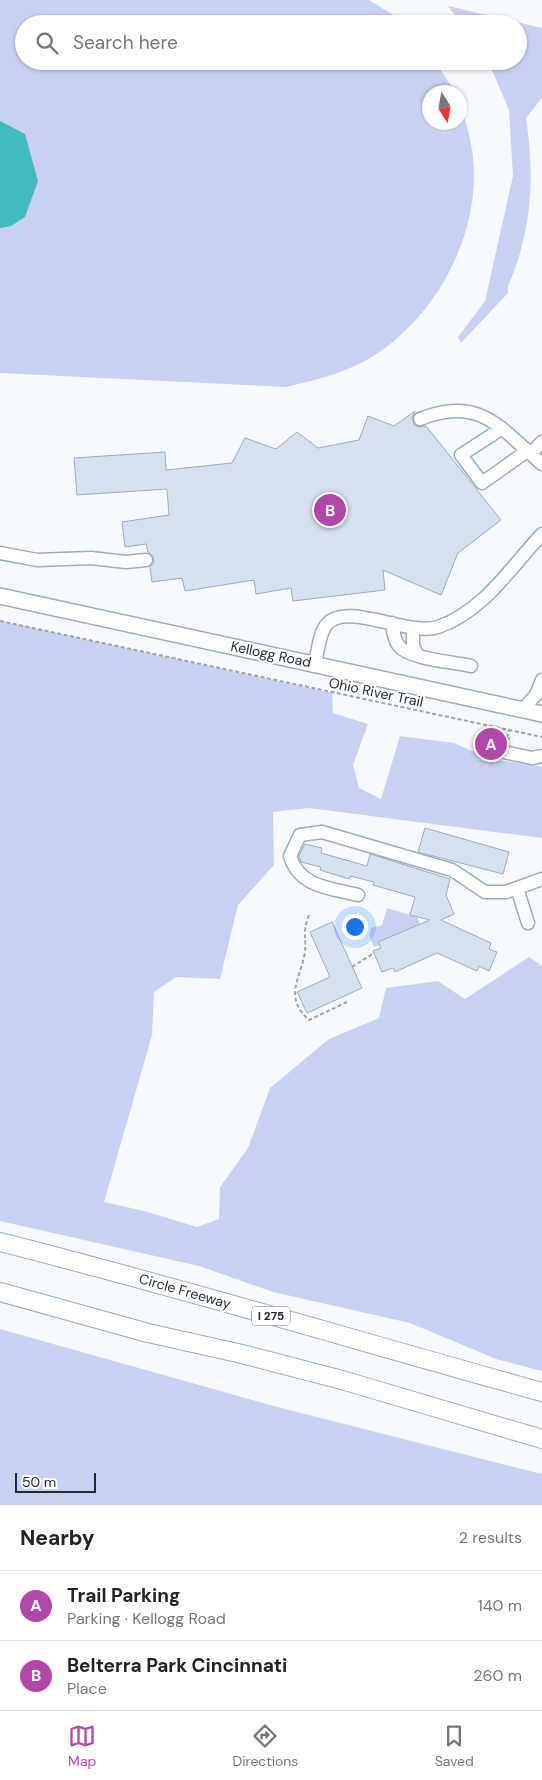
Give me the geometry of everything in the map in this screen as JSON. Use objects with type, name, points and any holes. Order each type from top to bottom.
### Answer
[{"type":"highway","name":"Circle Freeway","points":[[0,1242],[136,1276],[358,1342],[542,1392]]},
{"type":"highway","points":[[0,1292],[148,1333],[242,1354],[333,1378],[542,1439]]},
{"type":"main road","name":"Kellogg Road","points":[[0,596],[542,714]]},
{"type":"lane","points":[[420,419],[441,411],[457,409],[475,412],[502,428],[542,464]]},
{"type":"lane","points":[[502,428],[460,455],[482,483],[542,442]]},
{"type":"lane","points":[[316,664],[323,629],[328,622],[336,618],[360,617],[413,629],[436,628],[472,610],[542,534]]},
{"type":"lane","points":[[0,553],[37,560],[91,558],[126,562],[146,560]]},
{"type":"lane","points":[[392,624],[394,636],[399,647],[408,653],[471,666]]},
{"type":"lane","points":[[413,629],[413,647],[418,656]]},
{"type":"lane","points":[[522,710],[536,696],[542,680]]},
{"type":"lane","points":[[481,747],[532,758],[542,756]]},
{"type":"lane","points":[[358,895],[316,884],[300,876],[290,856],[300,834],[322,832],[452,870],[485,892],[506,892],[542,879]]},
{"type":"lane","points":[[517,888],[528,923]]},
{"type":"path","name":"Ohio River Trail","points":[[0,621],[542,736]]},
{"type":"path","points":[[509,730],[506,738],[511,739]]},
{"type":"path","points":[[309,915],[304,929],[305,955],[294,995],[302,1014],[309,1020],[347,1002]]},
{"type":"path","points":[[352,967],[374,954]]},
{"type":"shaded area","points":[[0,0],[369,0],[393,15],[15,15],[15,70],[441,70],[450,85],[422,85],[422,130],[467,130],[467,126],[473,157],[474,175],[467,226],[448,274],[435,296],[419,317],[381,351],[359,364],[335,374],[285,387],[0,373]]},
{"type":"shaded area","points":[[448,6],[486,15],[454,15]]},
{"type":"shaded area","points":[[527,24],[542,28],[542,98],[526,118],[531,182],[527,224],[522,245],[508,286],[508,293],[461,343],[458,337],[485,301],[513,176],[509,110],[492,70],[527,70]]},
{"type":"shaded area","points":[[0,621],[332,693],[333,713],[368,724],[353,765],[359,788],[381,799],[400,736],[454,743],[490,759],[542,766],[542,838],[309,808],[273,812],[274,865],[238,905],[220,979],[176,977],[154,992],[152,1035],[104,1202],[144,1211],[197,1227],[219,1219],[220,1187],[248,1148],[270,1088],[329,1039],[379,1018],[386,988],[438,981],[465,999],[529,957],[542,966],[542,1371],[496,1359],[410,1323],[273,1292],[199,1266],[0,1221]]},
{"type":"shaded area","points":[[387,908],[417,917],[420,924],[378,942],[380,945],[374,947],[369,935],[371,928],[382,925]]},
{"type":"shaded area","points":[[0,1329],[281,1408],[542,1474],[542,1505],[0,1505]]},
{"type":"water","points":[[0,121],[25,134],[38,181],[25,217],[11,226],[0,228]]},
{"type":"building","points":[[415,411],[412,418],[414,425],[419,427],[426,426],[501,520],[458,553],[441,595],[383,570],[385,590],[293,601],[291,588],[256,594],[254,580],[185,591],[182,578],[152,582],[150,567],[154,563],[153,556],[148,552],[146,544],[125,547],[122,522],[169,515],[167,489],[77,495],[74,458],[165,452],[166,470],[232,463],[245,438],[276,449],[297,432],[318,448],[359,440],[368,416],[394,426]]},
{"type":"building","points":[[425,828],[509,852],[503,874],[418,852]]},
{"type":"building","points":[[305,844],[322,848],[321,853],[367,866],[370,854],[450,879],[446,895],[454,914],[441,920],[491,943],[489,949],[497,952],[489,971],[479,966],[477,971],[437,953],[395,972],[393,968],[382,972],[373,951],[381,948],[378,942],[430,920],[410,915],[415,897],[373,885],[374,882],[350,876],[349,879],[320,870],[321,867],[301,862],[299,856]]},
{"type":"building","points":[[332,922],[362,988],[307,1013],[297,992],[330,977],[310,932]]},
{"type":"place","name":"Belterra Park Cincinnati","points":[[330,510]]},
{"type":"place","name":"Trail Parking","points":[[491,744]]}]
